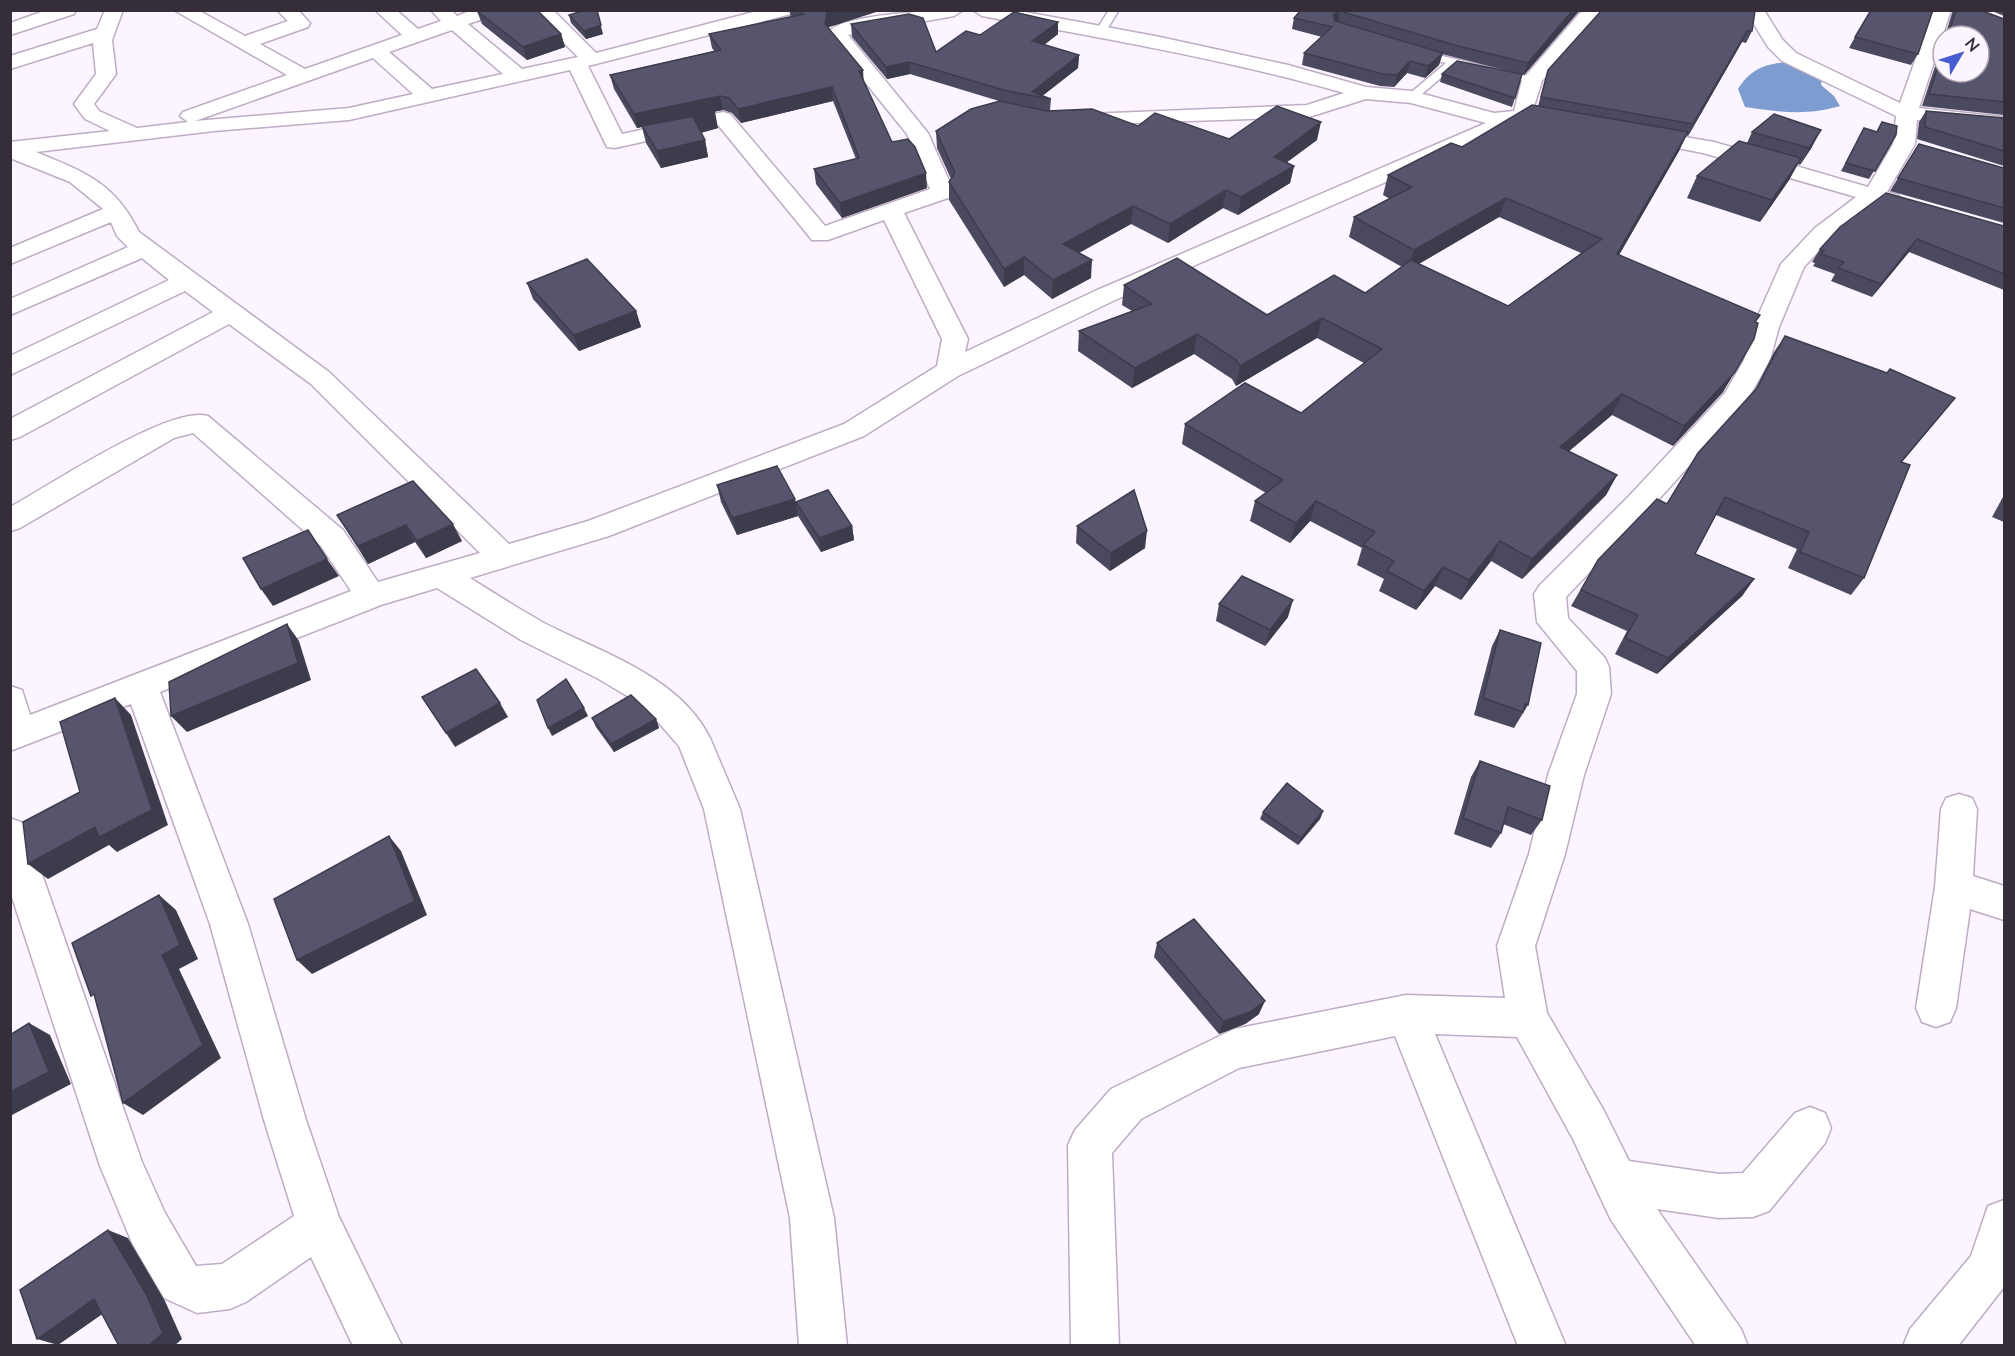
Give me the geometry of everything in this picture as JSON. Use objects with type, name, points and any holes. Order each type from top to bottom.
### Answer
[{"type":"street","points":[[10,29],[67,10]]},
{"type":"street","points":[[114,10],[102,40],[106,74],[84,104],[92,115],[137,135],[414,36],[446,16],[490,10]]},
{"type":"street","points":[[183,10],[303,76]]},
{"type":"street","points":[[245,43],[301,23],[286,10]]},
{"type":"street","points":[[384,10],[414,36]]},
{"type":"street","points":[[10,150],[214,125],[318,118],[583,61],[784,10]]},
{"type":"street","points":[[550,14],[583,61],[615,142],[723,118],[820,235],[943,192],[927,130],[838,36],[838,32],[954,10]]},
{"type":"street","points":[[982,10],[1288,71],[1365,93],[1412,97],[1494,119],[1535,117]]},
{"type":"street","points":[[1535,117],[1532,80],[1586,18],[1596,10]]},
{"type":"street","points":[[1754,10],[1775,43],[1789,57],[1862,94],[1907,113],[2004,123]]},
{"type":"street","points":[[1724,1346],[1627,1204],[1528,1018],[1516,946],[1547,854],[1566,776],[1594,694],[1593,667],[1553,622],[1550,594],[1640,502],[1735,399],[1757,360],[1766,327],[1792,264],[1823,233],[1874,195],[1904,144],[1907,113],[1942,10]]},
{"type":"street","points":[[446,16],[517,75]]},
{"type":"street","points":[[10,63],[107,32]]},
{"type":"street","points":[[375,50],[428,96]]},
{"type":"street","points":[[1047,120],[1309,111],[1365,93]]},
{"type":"street","points":[[10,699],[13,736],[370,597],[598,529],[854,430],[949,370],[1198,254],[1535,117]]},
{"type":"street","points":[[1614,131],[1706,147],[1906,204]]},
{"type":"street","points":[[1904,144],[1927,151]]},
{"type":"street","points":[[10,150],[78,177],[104,196],[117,211],[129,236],[186,281],[320,378],[503,557]]},
{"type":"street","points":[[891,210],[955,339],[949,370]]},
{"type":"street","points":[[10,257],[117,211]]},
{"type":"street","points":[[10,308],[144,249]]},
{"type":"street","points":[[10,367],[186,281]]},
{"type":"street","points":[[10,431],[230,313]]},
{"type":"street","points":[[10,521],[164,432],[198,422],[332,538],[370,597]]},
{"type":"street","points":[[442,576],[532,631],[609,669],[656,698],[693,738],[722,809],[812,1218],[823,1346]]},
{"type":"street","points":[[141,687],[229,924],[281,1109],[319,1225],[378,1346]]},
{"type":"street","points":[[1936,1008],[1954,887],[1959,809]]},
{"type":"street","points":[[10,834],[20,892],[122,1166],[149,1229],[180,1282],[197,1290],[230,1286],[319,1225]]},
{"type":"street","points":[[1954,887],[2004,903]]},
{"type":"street","points":[[1095,1346],[1090,1145],[1126,1104],[1234,1049],[1406,1014],[1528,1018]]},
{"type":"street","points":[[1406,1014],[1542,1346]]},
{"type":"street","points":[[1616,1181],[1719,1196],[1753,1195],[1810,1128]]},
{"type":"street","points":[[1927,1346],[1997,1274],[2004,1222]]},
{"type":"lane","points":[[1100,32],[1114,10]]},
{"type":"lane","points":[[1407,51],[1532,80]]},
{"type":"lane","points":[[1412,97],[1452,63]]},
{"type":"water","points":[[1786,62],[1822,78],[1821,85],[1834,96],[1840,106],[1804,112],[1781,112],[1745,107],[1738,89],[1748,77],[1758,69]]},
{"type":"building","points":[[537,10],[561,34],[523,47],[477,11]]},
{"type":"building","points":[[585,10],[597,10],[601,25],[584,31],[569,15]]},
{"type":"building","points":[[799,10],[837,10],[827,13],[825,24],[863,70],[859,71],[892,142],[908,139],[915,147],[926,173],[840,203],[814,169],[859,158],[832,87],[738,109],[729,98],[720,96],[634,114],[610,75],[721,50],[709,34],[804,14]]},
{"type":"building","points":[[1301,10],[1573,10],[1528,63],[1458,46],[1340,11],[1333,15],[1335,21],[1443,53],[1428,66],[1410,61],[1397,75],[1383,74],[1304,53],[1332,27],[1294,18]]},
{"type":"building","points":[[1602,10],[1755,11],[1752,31],[1747,31],[1693,124],[1541,97],[1548,70]]},
{"type":"building","points":[[1871,10],[1933,10],[1918,54],[1855,37]]},
{"type":"building","points":[[1956,10],[1980,10],[2004,19],[2004,102],[1929,94],[1932,84],[1991,84],[1991,24],[1952,24]]},
{"type":"building","points":[[1014,12],[1058,22],[1032,41],[1079,55],[1032,92],[1051,99],[1007,91],[909,62],[886,67],[851,24],[909,14],[923,18],[936,52],[966,31],[980,35]]},
{"type":"building","points":[[1457,61],[1522,74],[1515,98],[1442,74]]},
{"type":"building","points":[[1000,101],[1047,111],[1092,109],[1138,126],[1155,113],[1229,139],[1277,106],[1321,122],[1274,157],[1294,166],[1241,197],[1226,190],[1170,224],[1133,206],[1063,244],[1092,260],[1053,280],[1024,257],[1004,269],[949,182],[955,173],[936,131],[971,109]]},
{"type":"building","points":[[1532,105],[1688,132],[1617,254],[1760,315],[1755,322],[1758,323],[1754,339],[1735,372],[1684,426],[1622,394],[1560,447],[1617,475],[1532,559],[1500,541],[1469,580],[1443,567],[1424,591],[1387,571],[1394,561],[1363,545],[1375,532],[1316,501],[1296,523],[1255,501],[1283,480],[1185,424],[1245,383],[1301,413],[1382,349],[1322,318],[1240,366],[1235,359],[1197,334],[1135,368],[1079,331],[1152,304],[1124,285],[1177,258],[1267,315],[1334,275],[1365,293],[1411,260],[1508,306],[1602,239],[1506,198],[1414,250],[1354,217],[1412,187],[1388,175],[1451,143],[1462,147]]},
{"type":"building","points":[[1926,111],[2004,118],[2004,151],[1925,127]]},
{"type":"building","points":[[715,112],[693,117],[705,140],[657,151],[642,126]]},
{"type":"building","points":[[1774,114],[1821,130],[1809,148],[1752,132]]},
{"type":"building","points":[[1882,122],[1897,126],[1896,135],[1875,171],[1846,163],[1864,128],[1877,132]]},
{"type":"building","points":[[1739,141],[1801,158],[1772,200],[1697,176]]},
{"type":"building","points":[[1919,144],[2004,168],[2004,208],[1898,178]]},
{"type":"building","points":[[1886,193],[2004,226],[2004,274],[1917,239],[1881,284],[1838,268],[1844,262],[1821,254],[1824,251],[1820,249],[1840,227]]},
{"type":"building","points":[[587,259],[636,311],[574,335],[527,283]]},
{"type":"building","points":[[1785,336],[1887,373],[1890,369],[1955,398],[1901,462],[1910,465],[1864,578],[1800,552],[1809,532],[1725,497],[1695,554],[1754,579],[1668,658],[1625,638],[1638,615],[1581,590],[1598,560],[1657,499],[1667,504],[1698,453],[1757,388]]},
{"type":"building","points":[[777,466],[795,499],[732,518],[717,485]]},
{"type":"building","points":[[413,481],[453,524],[417,541],[406,525],[358,546],[337,515]]},
{"type":"building","points":[[828,490],[852,526],[819,538],[796,502]]},
{"type":"building","points":[[1134,490],[1147,531],[1111,553],[1077,526]]},
{"type":"building","points":[[308,530],[327,559],[261,589],[243,558]]},
{"type":"building","points":[[1242,576],[1293,600],[1270,630],[1219,604]]},
{"type":"building","points":[[287,624],[298,663],[171,716],[169,682]]},
{"type":"building","points":[[1500,630],[1541,643],[1528,705],[1525,704],[1523,712],[1483,698]]},
{"type":"building","points":[[476,669],[500,703],[446,733],[422,697]]},
{"type":"building","points":[[566,679],[584,708],[548,728],[537,700]]},
{"type":"building","points":[[631,695],[656,719],[611,744],[592,718]]},
{"type":"building","points":[[115,698],[152,810],[99,837],[95,827],[28,864],[23,822],[80,792],[60,722]]},
{"type":"building","points":[[1480,761],[1550,786],[1542,820],[1508,807],[1501,833],[1463,818]]},
{"type":"building","points":[[1287,783],[1323,811],[1301,838],[1263,812]]},
{"type":"building","points":[[389,836],[415,901],[297,960],[274,899]]},
{"type":"building","points":[[159,895],[180,945],[162,955],[203,1045],[123,1103],[94,994],[91,996],[72,943]]},
{"type":"building","points":[[1194,919],[1265,1001],[1250,1012],[1223,1021],[1157,943]]},
{"type":"building","points":[[29,1023],[49,1072],[10,1092],[10,1035]]},
{"type":"building","points":[[108,1230],[146,1294],[163,1333],[148,1346],[119,1346],[94,1299],[37,1339],[20,1290]]}]
